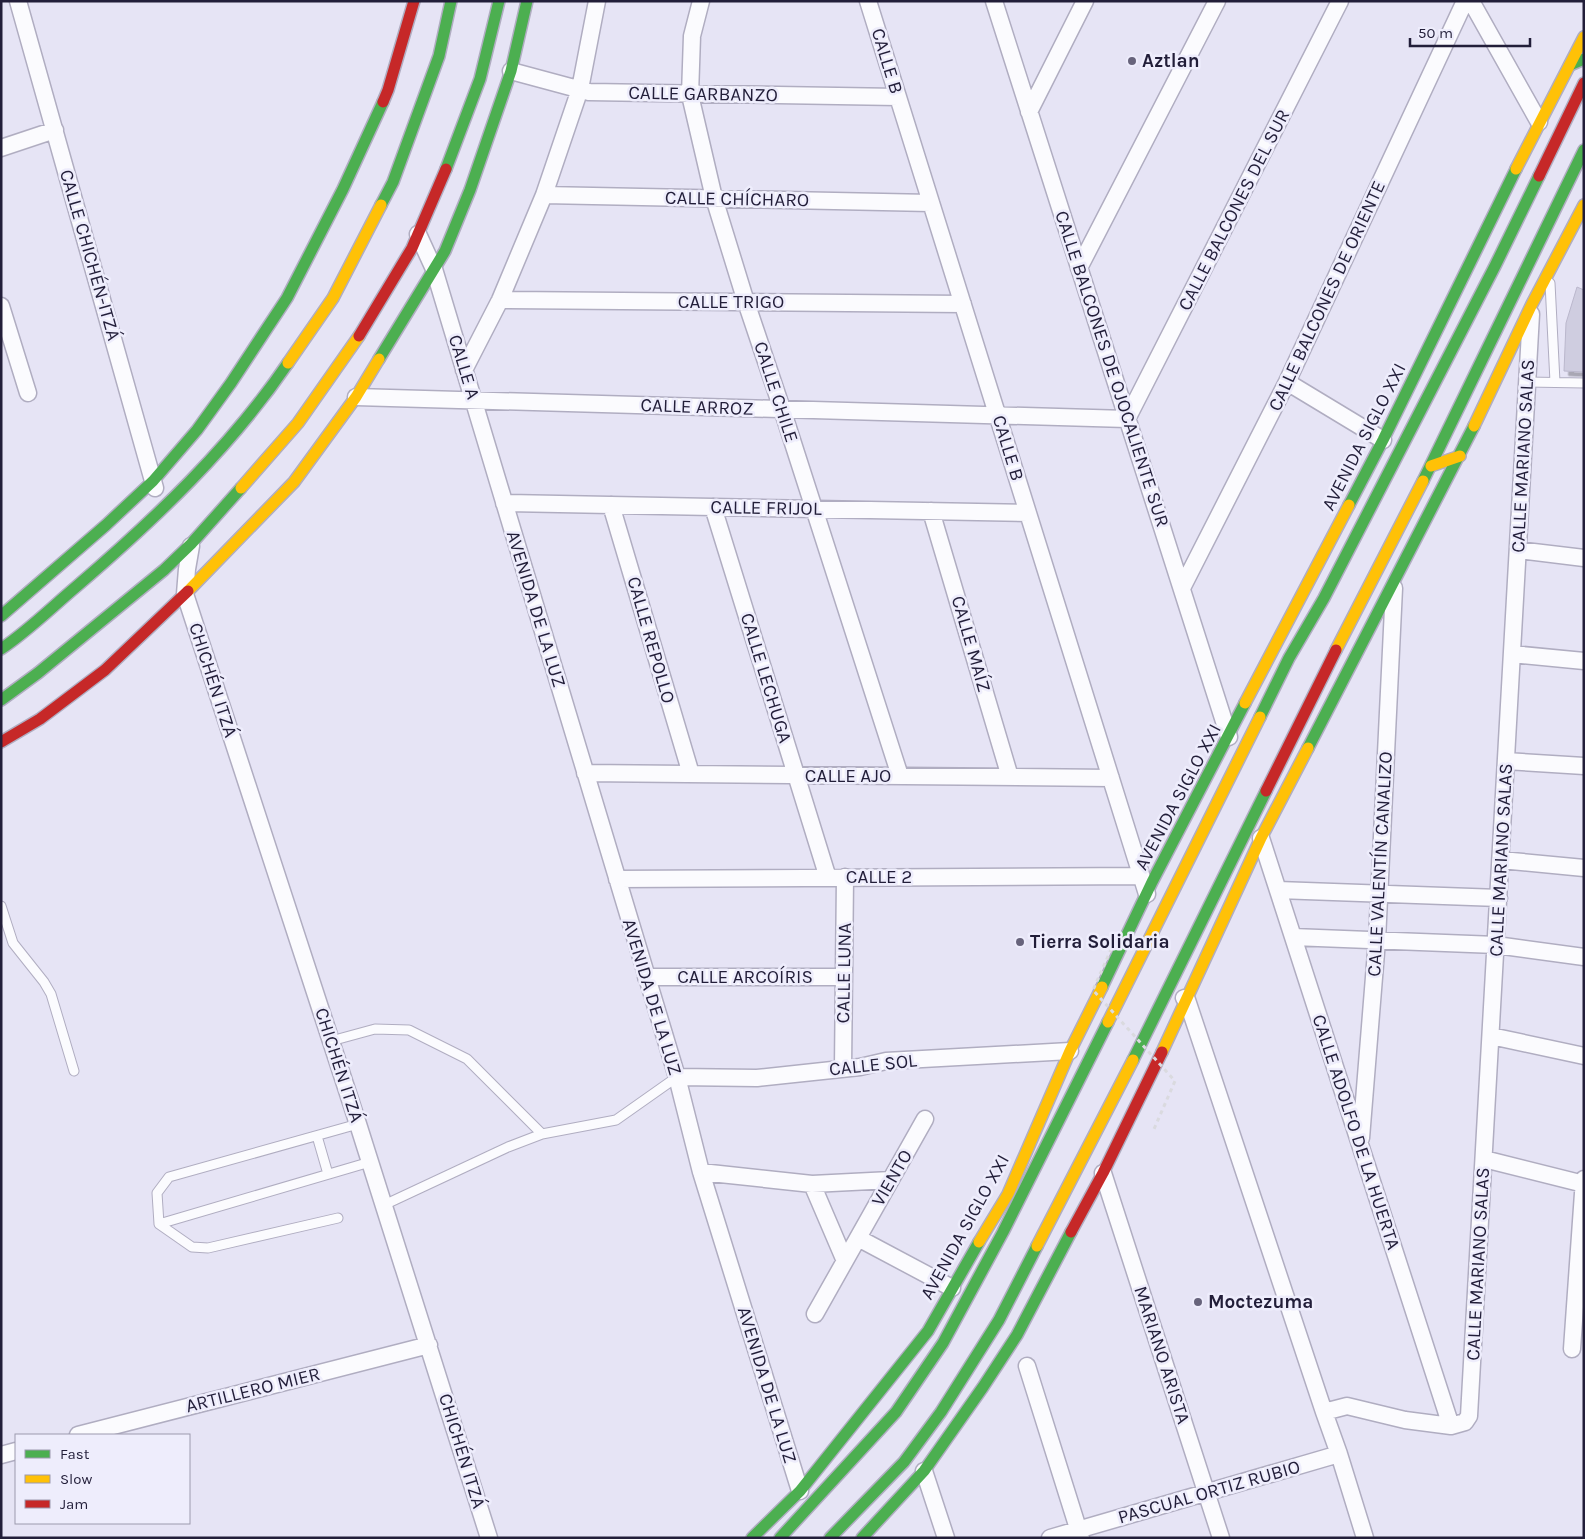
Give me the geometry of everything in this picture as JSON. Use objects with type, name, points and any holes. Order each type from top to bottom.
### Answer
[{"type":"main road","points":[[1,616],[106,525],[153,481],[203,422],[231,383],[287,298],[343,189],[388,90],[414,1]]},
{"type":"main road","points":[[1,649],[113,555],[204,468],[270,390],[333,298],[393,182],[439,56],[451,1]]},
{"type":"main road","points":[[1,700],[141,590],[191,544],[298,423],[360,335],[412,248],[448,164],[480,79],[499,1]]},
{"type":"main road","points":[[1,742],[40,718],[105,670],[185,594],[294,482],[356,397],[444,251],[470,190],[511,71],[526,1]]},
{"type":"main road","name":"AVENIDA SIGLO XXI","points":[[752,1538],[800,1491],[928,1331],[1008,1194],[1070,1051],[1147,894],[1383,440],[1539,122],[1584,37]]},
{"type":"main road","points":[[1570,65],[1584,59]]},
{"type":"main road","name":"AVENIDA SIGLO XXI","points":[[780,1538],[896,1412],[943,1343],[969,1297],[1289,658],[1324,598],[1495,266],[1584,83]]},
{"type":"main road","points":[[830,1538],[874,1487],[904,1462],[941,1412],[999,1320],[1170,987],[1348,626],[1432,466],[1584,150]]},
{"type":"main road","points":[[1571,175],[1584,199]]},
{"type":"main road","points":[[862,1538],[924,1471],[1017,1335],[1102,1173],[1187,1000],[1261,838],[1460,456],[1532,304],[1584,205]]},
{"type":"main road","points":[[1432,466],[1460,456]]},
{"type":"main road","points":[[1288,624],[1289,658]]},
{"type":"main road","points":[[1288,747],[1293,778]]},
{"type":"main road","points":[[859,1454],[865,1468]]},
{"type":"street","name":"CALLE CHICHÉN-ITZÁ","points":[[18,1],[161,509]]},
{"type":"street","points":[[464,370],[500,300],[544,195],[580,90],[597,1]]},
{"type":"street","name":"CALLE CHILE","points":[[701,1],[692,36],[690,94],[714,198],[900,776]]},
{"type":"street","name":"CALLE B","points":[[868,1],[1147,894]]},
{"type":"street","name":"CALLE BALCONES DE OJOCALIENTE SUR","points":[[994,1],[1230,737]]},
{"type":"street","points":[[1030,112],[1085,1]]},
{"type":"street","points":[[1079,268],[1217,1]]},
{"type":"street","name":"CALLE BALCONES DEL SUR","points":[[1128,418],[1340,1]]},
{"type":"street","name":"CALLE BALCONES DE ORIENTE","points":[[1182,588],[1287,382],[1465,1]]},
{"type":"street","points":[[1472,1],[1539,122]]},
{"type":"street","name":"CALLE GARBANZO","points":[[511,71],[589,92],[898,97]]},
{"type":"street","points":[[1,148],[54,130]]},
{"type":"street","name":"CALLE CHÍCHARO","points":[[544,195],[931,203]]},
{"type":"street","name":"CALLE A","points":[[418,234],[434,269],[504,503]]},
{"type":"street","name":"CALLE TRIGO","points":[[500,300],[963,304]]},
{"type":"street","name":"CALLE MARIANO SALAS","points":[[1451,1426],[1465,1422],[1469,1416],[1532,304]]},
{"type":"street","points":[[1,306],[28,393]]},
{"type":"street","points":[[1287,382],[1383,440]]},
{"type":"street","name":"CALLE ARROZ","points":[[356,397],[1128,418]]},
{"type":"street","name":"CALLE FRIJOL","points":[[504,503],[1028,513]]},
{"type":"street","name":"AVENIDA DE LA LUZ","points":[[504,503],[677,1077],[701,1172],[800,1491]]},
{"type":"street","name":"CALLE REPOLLO","points":[[611,505],[691,774]]},
{"type":"street","name":"CALLE LECHUGA","points":[[713,507],[828,878]]},
{"type":"street","name":"CALLE MAÍZ","points":[[932,511],[1010,777]]},
{"type":"street","points":[[185,594],[191,544]]},
{"type":"street","points":[[1518,550],[1584,558]]},
{"type":"street","name":"CALLE VALENTÍN CANALIZO","points":[[1360,1145],[1377,940],[1394,582]]},
{"type":"street","name":"CHICHÉN ITZÁ","points":[[185,594],[358,1124],[489,1538]]},
{"type":"street","points":[[1512,654],[1584,661]]},
{"type":"street","points":[[1506,761],[1584,766]]},
{"type":"street","name":"CALLE AJO","points":[[585,773],[1111,778]]},
{"type":"street","name":"CALLE ADOLFO DE LA HUERTA","points":[[1261,838],[1451,1426]]},
{"type":"street","points":[[1500,860],[1584,868]]},
{"type":"street","name":"CALLE 2","points":[[617,879],[1141,876]]},
{"type":"street","name":"CALLE LUNA","points":[[843,1068],[845,878]]},
{"type":"street","points":[[1278,890],[1498,898]]},
{"type":"street","points":[[1293,937],[1496,945],[1584,957]]},
{"type":"street","name":"CALLE ARCOÍRIS","points":[[646,977],[844,977]]},
{"type":"street","points":[[1170,987],[1187,1000],[1339,1454],[1364,1538]]},
{"type":"street","points":[[1491,1036],[1584,1056]]},
{"type":"street","name":"CALLE SOL","points":[[677,1077],[757,1078],[886,1062],[1070,1051]]},
{"type":"street","name":"VIENTO","points":[[815,1314],[925,1120]]},
{"type":"street","points":[[1484,1159],[1584,1182],[1572,1349]]},
{"type":"street","points":[[701,1172],[812,1184],[891,1180]]},
{"type":"street","name":"MARIANO ARISTA","points":[[1102,1173],[1221,1538]]},
{"type":"street","points":[[812,1184],[845,1261]]},
{"type":"street","points":[[858,1238],[952,1288]]},
{"type":"street","name":"ARTILLERO MIER","points":[[82,1434],[429,1345]]},
{"type":"street","points":[[1027,1366],[1080,1534]]},
{"type":"street","points":[[1324,1412],[1347,1406],[1405,1420],[1451,1426]]},
{"type":"street","points":[[1,1455],[15,1451]]},
{"type":"street","name":"PASCUAL ORTIZ RUBIO","points":[[1050,1538],[1080,1534],[1206,1493],[1339,1454]]},
{"type":"street","points":[[924,1471],[946,1538]]},
{"type":"lane","points":[[1550,271],[1555,382]]},
{"type":"lane","points":[[1527,382],[1584,383]]},
{"type":"lane","points":[[1,906],[13,943],[44,982],[51,994],[74,1071]]},
{"type":"lane","points":[[331,1041],[375,1029],[409,1030],[467,1059],[542,1134]]},
{"type":"lane","points":[[384,1205],[542,1134],[616,1120],[677,1077]]},
{"type":"lane","points":[[159,1224],[157,1193],[170,1177],[358,1124]]},
{"type":"lane","points":[[317,1136],[328,1174]]},
{"type":"lane","points":[[159,1224],[370,1162]]},
{"type":"lane","points":[[159,1224],[192,1247],[208,1248],[338,1218]]},
{"type":"path","points":[[1118,934],[1093,990],[1175,1081],[1154,1129]]},
{"type":"building","points":[[1577,287],[1584,290],[1583,372],[1564,371],[1566,323]]},
{"type":"traffic: fast","points":[[381,205],[393,182],[439,56],[451,1]]},
{"type":"traffic: fast","points":[[446,169],[480,79],[499,1]]},
{"type":"traffic: fast","points":[[379,359],[445,251],[470,190],[511,71],[527,1]]},
{"type":"traffic: fast","points":[[1570,65],[1584,59]]},
{"type":"traffic: fast","points":[[1,616],[106,525],[153,481],[197,430],[231,383],[287,298],[343,189],[383,102]]},
{"type":"traffic: fast","points":[[1423,481],[1584,150]]},
{"type":"traffic: fast","points":[[1349,505],[1383,440],[1516,169]]},
{"type":"traffic: fast","points":[[1260,717],[1289,658],[1324,598],[1495,266],[1539,176]]},
{"type":"traffic: fast","points":[[1,649],[40,619],[163,508],[242,424],[288,363]]},
{"type":"traffic: fast","points":[[1308,748],[1474,426]]},
{"type":"traffic: fast","points":[[1,700],[38,673],[164,570],[191,544],[241,488]]},
{"type":"traffic: fast","points":[[1102,987],[1152,882],[1245,703]]},
{"type":"traffic: fast","points":[[1133,1060],[1266,791]]},
{"type":"traffic: fast","points":[[780,1538],[896,1412],[943,1343],[1003,1232],[1108,1022]]},
{"type":"traffic: fast","points":[[862,1538],[924,1471],[983,1387],[1017,1335],[1071,1232]]},
{"type":"traffic: fast","points":[[752,1538],[800,1491],[928,1331],[979,1242]]},
{"type":"traffic: fast","points":[[830,1538],[904,1462],[941,1412],[999,1320],[1037,1246]]},
{"type":"traffic: slow","points":[[1516,169],[1584,37]]},
{"type":"traffic: slow","points":[[288,363],[333,298],[381,205]]},
{"type":"traffic: slow","points":[[1474,426],[1532,304],[1584,205]]},
{"type":"traffic: slow","points":[[241,488],[298,423],[359,336]]},
{"type":"traffic: slow","points":[[188,591],[294,482],[356,397],[379,359]]},
{"type":"traffic: slow","points":[[1431,466],[1460,456]]},
{"type":"traffic: slow","points":[[1336,650],[1423,481]]},
{"type":"traffic: slow","points":[[1245,703],[1349,505]]},
{"type":"traffic: slow","points":[[1108,1022],[1260,717]]},
{"type":"traffic: slow","points":[[1162,1052],[1261,838],[1308,748]]},
{"type":"traffic: slow","points":[[979,1242],[1008,1194],[1070,1051],[1102,987]]},
{"type":"traffic: slow","points":[[1037,1246],[1133,1060]]},
{"type":"traffic: jam","points":[[383,102],[414,1]]},
{"type":"traffic: jam","points":[[1539,176],[1584,83]]},
{"type":"traffic: jam","points":[[359,336],[412,248],[446,169]]},
{"type":"traffic: jam","points":[[1,742],[40,719],[105,670],[188,591]]},
{"type":"traffic: jam","points":[[1266,791],[1336,650]]},
{"type":"traffic: jam","points":[[1071,1232],[1103,1173],[1162,1052]]},
{"type":"place","name":"Aztlan","points":[[1132,61]]},
{"type":"place","name":"Tierra Solidaria","points":[[1020,942]]},
{"type":"place","name":"Moctezuma","points":[[1198,1302]]}]
